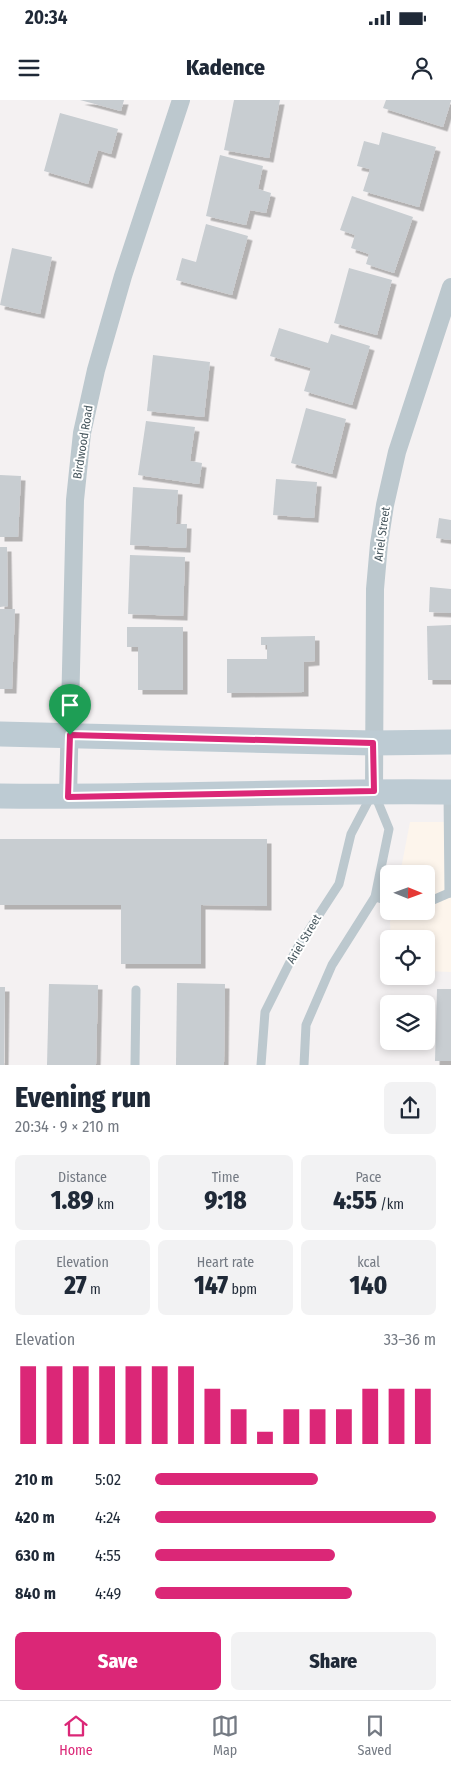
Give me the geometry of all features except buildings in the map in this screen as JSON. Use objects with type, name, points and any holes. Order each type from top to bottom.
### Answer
[{"type":"main road","points":[[0,734],[373,743],[451,742]]},
{"type":"main road","points":[[0,796],[68,797],[374,791],[450,792]]},
{"type":"street","name":"Birdwood Road","points":[[68,797],[74,500],[82,434],[96,370],[123,276],[181,100]]},
{"type":"street","name":"Ariel Street","points":[[374,791],[375,589],[379,544],[385,505],[397,452],[451,287]]},
{"type":"lane","name":"Ariel Street","points":[[304,1065],[306,1025],[332,965],[375,897],[389,829],[374,791]]},
{"type":"lane","name":"Ariel Street","points":[[261,1065],[265,1012],[296,950],[339,884],[352,834],[374,791]]},
{"type":"lane","points":[[435,899],[450,893],[450,792]]},
{"type":"lane","points":[[375,897],[380,898]]},
{"type":"lane","points":[[135,1065],[136,990]]},
{"type":"shaded area","points":[[410,822],[451,822],[451,972],[435,971],[435,930],[390,930],[391,920],[435,920],[435,865],[402,865]]},
{"type":"route","points":[[70,735],[373,743],[374,791],[68,797],[70,735]]}]
